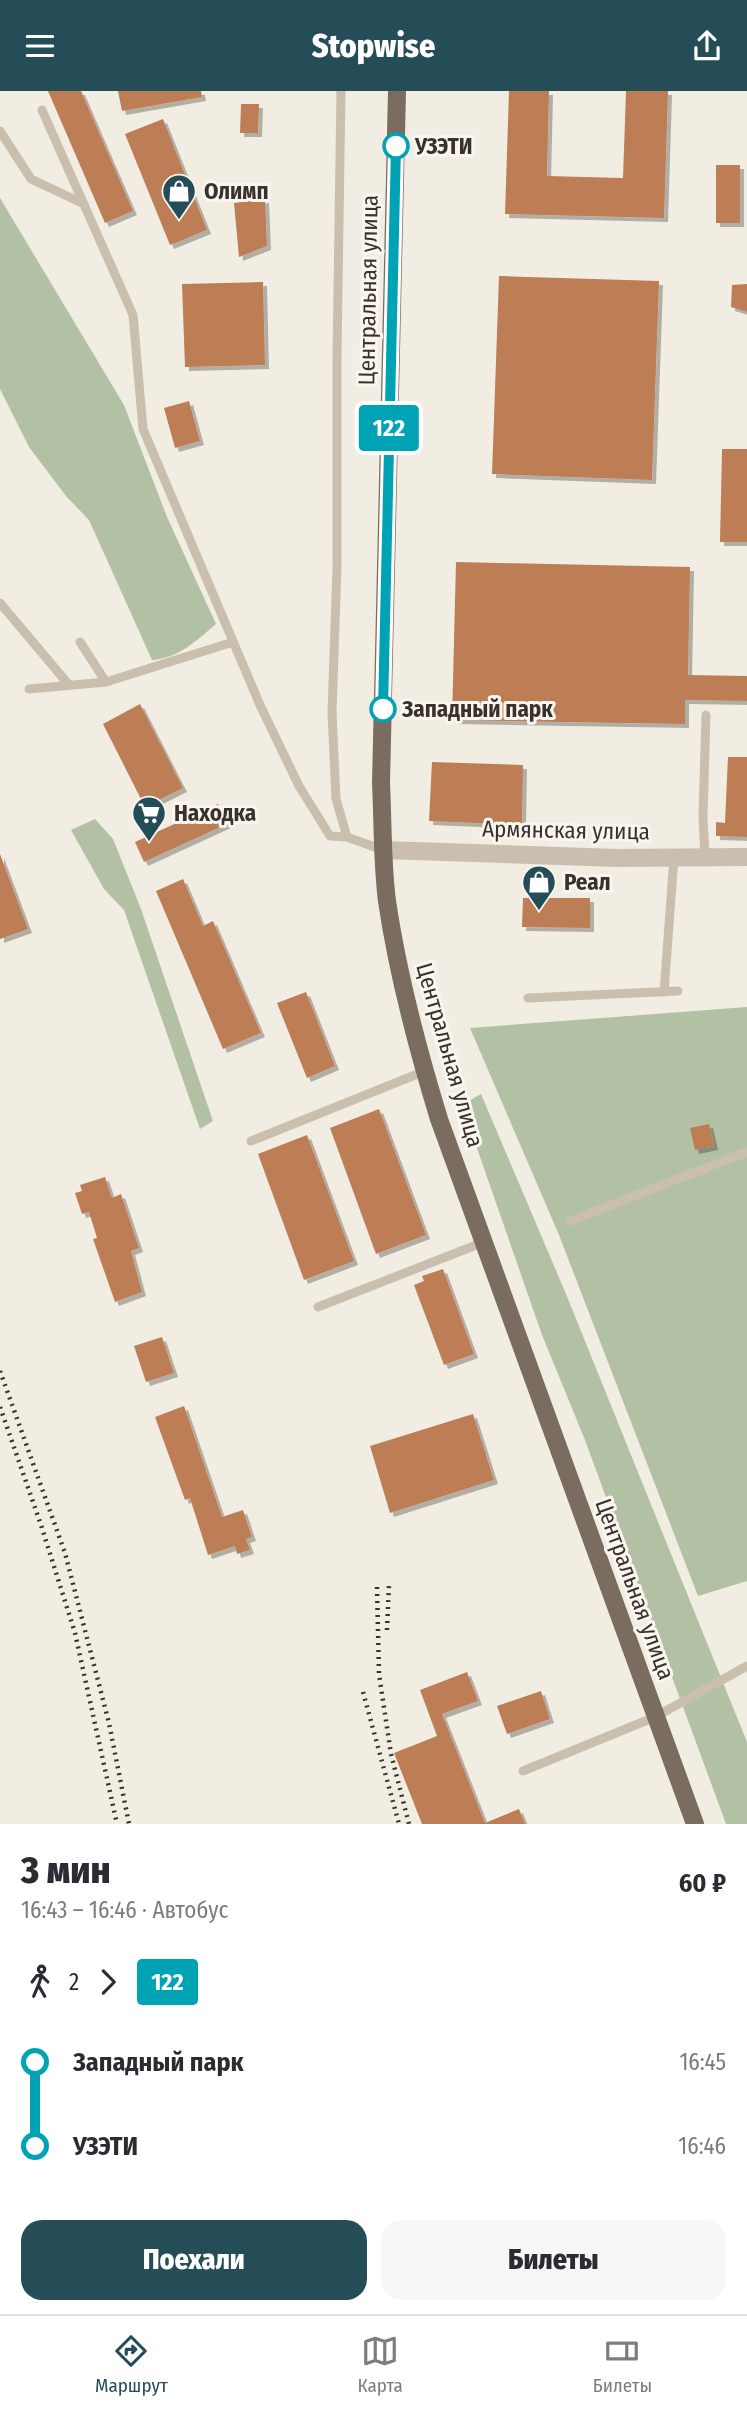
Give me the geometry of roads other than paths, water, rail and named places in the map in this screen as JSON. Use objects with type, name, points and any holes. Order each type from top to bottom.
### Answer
[{"type":"main road","name":"Центральная улица","points":[[397,91],[381,783],[387,898],[397,958],[412,1028],[439,1119],[695,1824]]},
{"type":"street","name":"Армянская улица","points":[[384,850],[617,858],[747,857]]},
{"type":"lane","points":[[341,91],[337,567],[332,712],[336,799],[347,837]]},
{"type":"lane","points":[[42,110],[133,315],[143,429],[260,705],[299,786],[330,835],[347,837],[384,850]]},
{"type":"lane","points":[[0,131],[31,179],[84,204]]},
{"type":"lane","points":[[0,603],[69,685]]},
{"type":"lane","points":[[80,642],[106,682]]},
{"type":"lane","points":[[29,689],[106,682],[233,642]]},
{"type":"lane","points":[[705,856],[703,817],[706,715]]},
{"type":"lane","points":[[664,992],[674,857]]},
{"type":"lane","points":[[528,998],[678,991]]},
{"type":"lane","points":[[251,1141],[425,1071]]},
{"type":"lane","points":[[570,1221],[747,1153]]},
{"type":"lane","points":[[318,1307],[484,1242]]},
{"type":"lane","points":[[523,1771],[655,1717],[747,1666]]},
{"type":"railway","points":[[0,1371],[65,1553],[109,1723],[129,1824]]},
{"type":"railway","points":[[0,1407],[75,1633],[117,1824]]},
{"type":"railway","points":[[387,1630],[389,1584]]},
{"type":"railway","points":[[377,1587],[379,1674],[391,1754],[409,1824]]},
{"type":"railway","points":[[363,1692],[399,1824]]},
{"type":"place","name":"УЗЭТИ","points":[[396,146]]},
{"type":"place","name":"Олимп","points":[[179,221]]},
{"type":"place","name":"Западный парк","points":[[383,709]]},
{"type":"place","name":"Находка","points":[[149,843]]},
{"type":"place","name":"Реал","points":[[539,912]]}]
